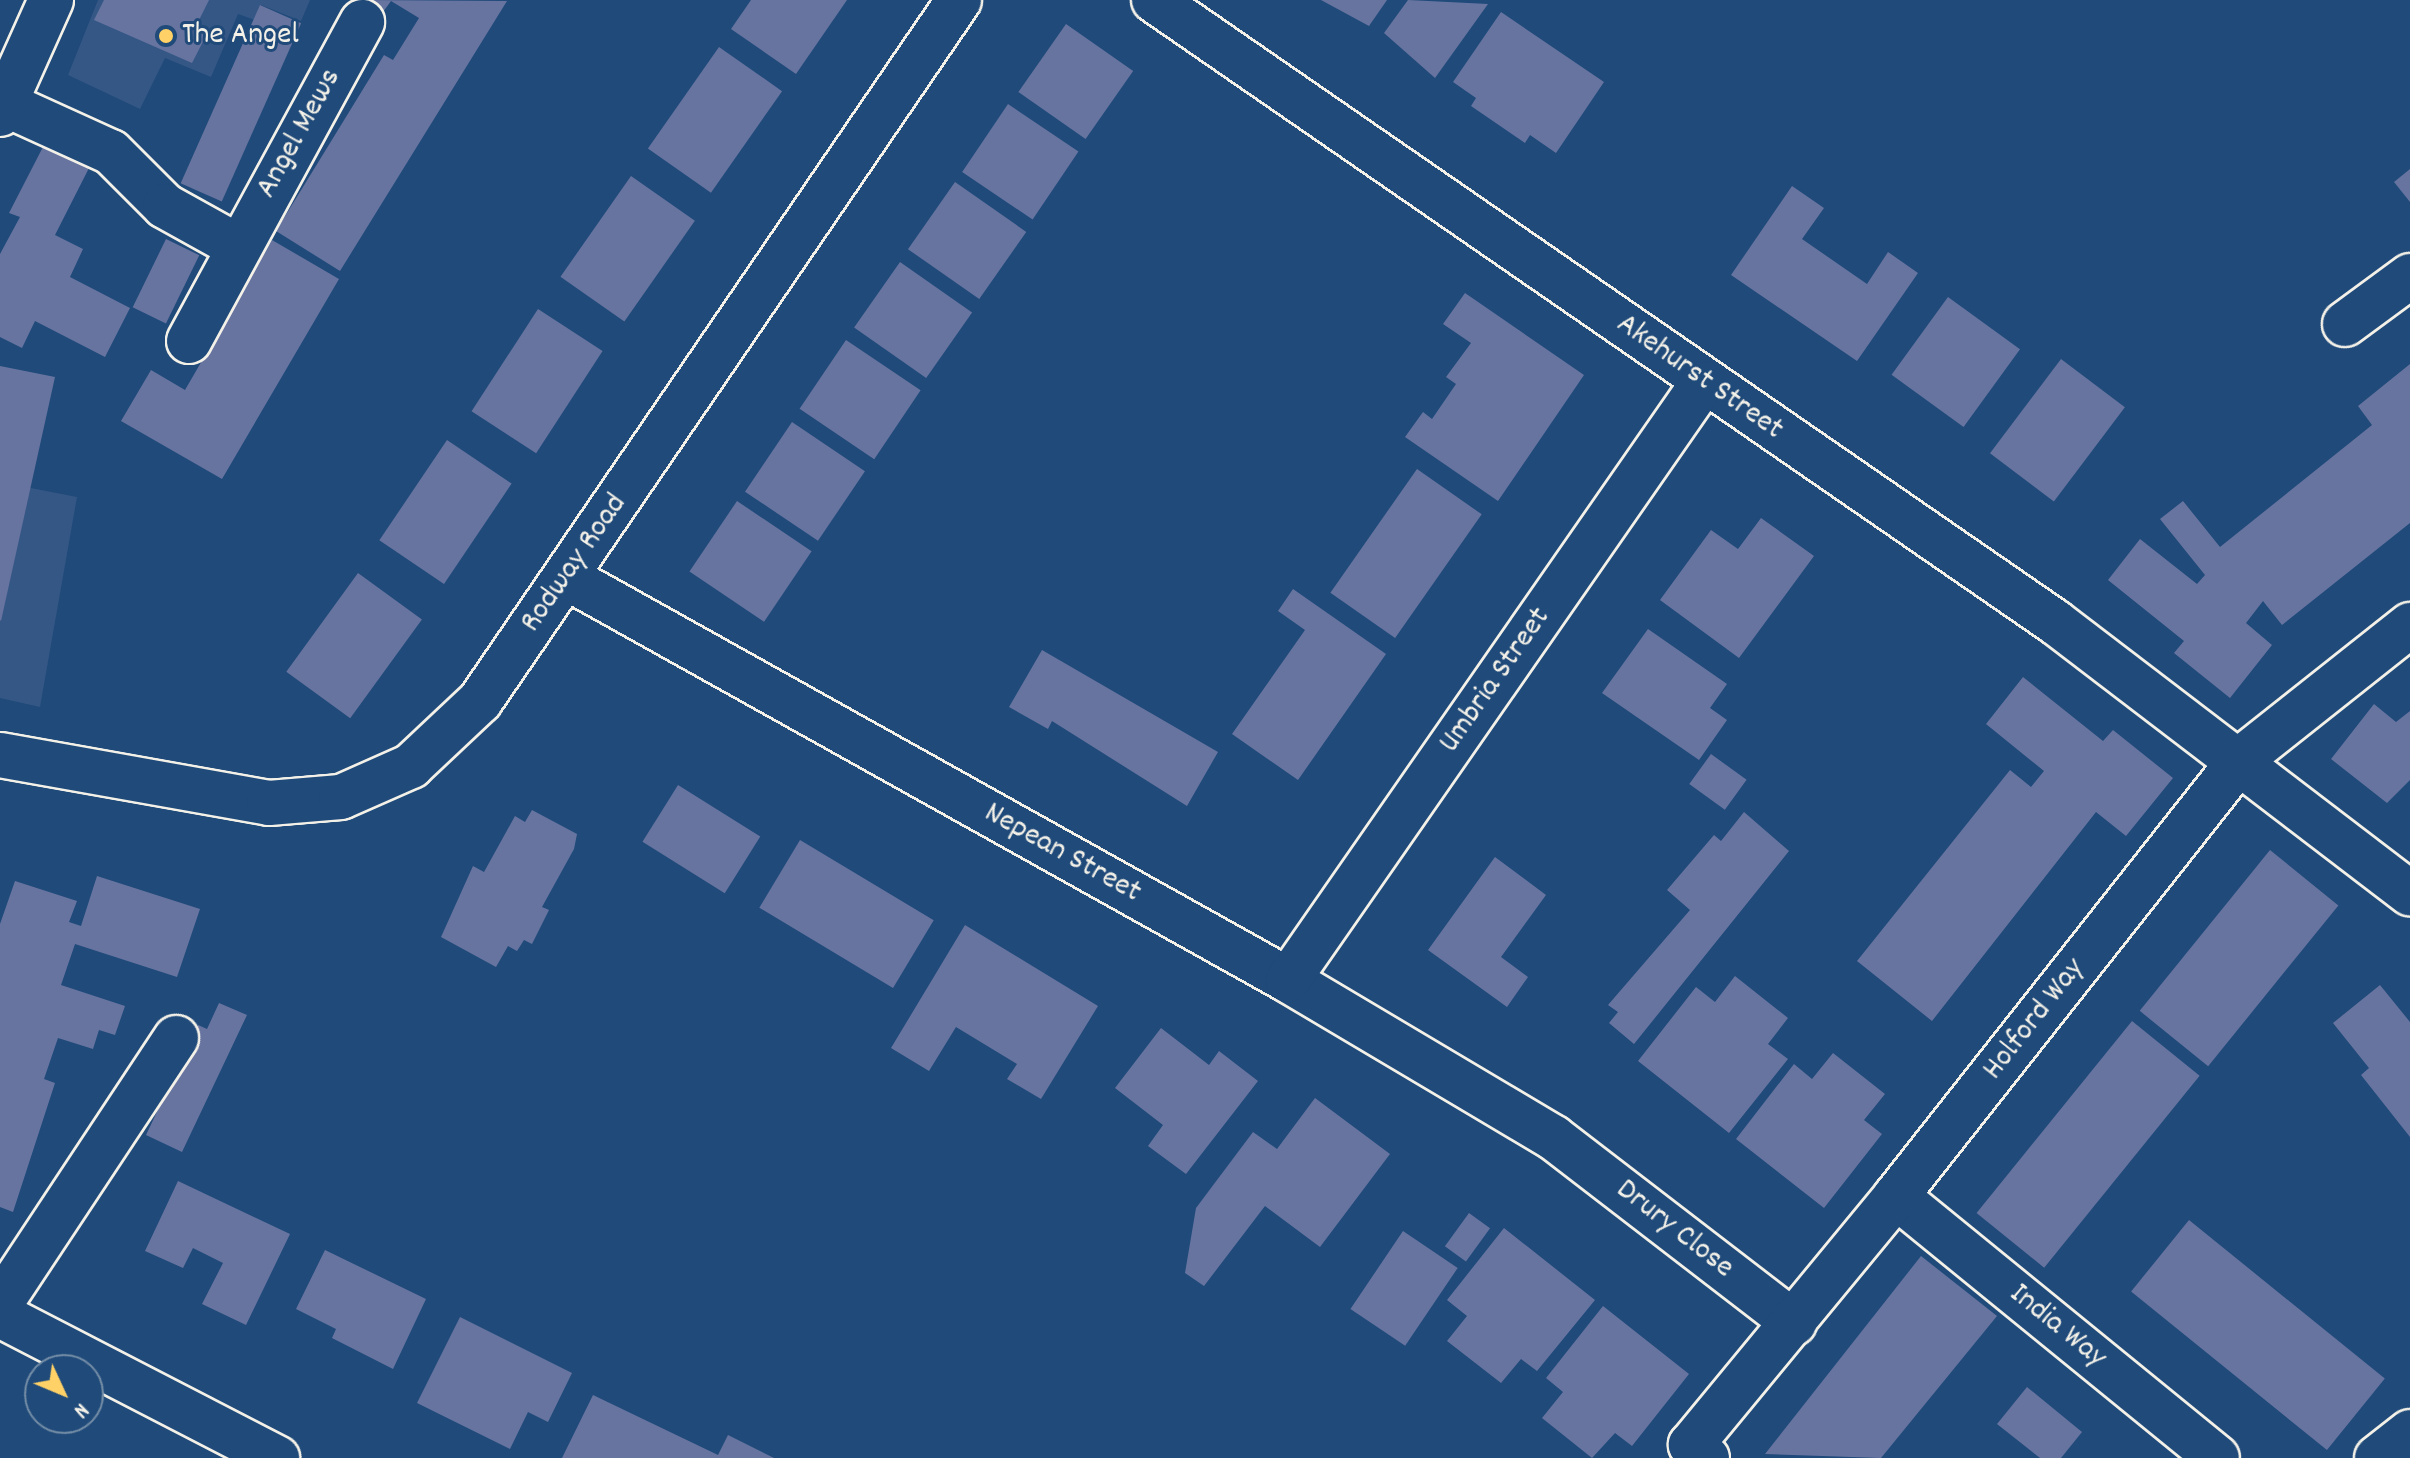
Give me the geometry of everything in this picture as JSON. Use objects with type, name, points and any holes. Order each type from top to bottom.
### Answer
[{"type":"street","points":[[51,0],[2,109],[111,152],[165,206],[239,247]]},
{"type":"street","name":"Rodway Road","points":[[0,755],[269,803],[341,797],[411,766],[480,701],[959,0]]},
{"type":"street","name":"Akehurst Street","points":[[1154,0],[1703,383],[2008,588],[2241,759],[2410,893]]},
{"type":"street","name":"Angel Mews","points":[[189,341],[362,22]]},
{"type":"street","points":[[2345,324],[2410,276]]},
{"type":"street","name":"Umbria Street","points":[[1288,980],[1703,383]]},
{"type":"street","name":"Nepean Street","points":[[566,577],[1288,980],[1554,1138]]},
{"type":"street","name":"Holford Way","points":[[1699,1452],[1794,1323],[2241,759],[2410,625]]},
{"type":"street","points":[[0,1304],[176,1038]]},
{"type":"street","name":"Drury Close","points":[[1554,1138],[1794,1323]]},
{"type":"street","name":"India Way","points":[[1896,1196],[2217,1458]]},
{"type":"street","points":[[0,1315],[277,1458]]},
{"type":"street","points":[[2377,1458],[2410,1432]]},
{"type":"shaded area","points":[[98,0],[310,0],[301,21],[261,5],[255,20],[238,14],[211,77],[165,58],[140,109],[68,75]]},
{"type":"shaded area","points":[[0,482],[77,497],[40,707],[0,698]]},
{"type":"building","name":"The Angel","points":[[104,0],[209,0],[197,24],[209,30],[192,63],[94,20]]},
{"type":"building","points":[[363,0],[507,1],[340,271],[276,231],[384,55],[393,60],[419,18],[391,1],[383,12]]},
{"type":"building","points":[[751,0],[847,0],[796,74],[731,29]]},
{"type":"building","points":[[1321,0],[1387,0],[1369,26]]},
{"type":"building","points":[[1408,0],[1488,4],[1435,78],[1384,33]]},
{"type":"building","points":[[260,5],[301,23],[222,201],[181,183]]},
{"type":"building","points":[[1501,12],[1604,82],[1556,153],[1530,135],[1525,143],[1471,106],[1476,98],[1453,82]]},
{"type":"building","points":[[1066,24],[1133,71],[1086,139],[1018,92]]},
{"type":"building","points":[[719,47],[782,91],[711,193],[648,149]]},
{"type":"building","points":[[1008,104],[1078,152],[1033,220],[962,172]]},
{"type":"building","points":[[44,145],[89,168],[55,235],[83,249],[70,277],[130,308],[105,357],[35,321],[22,348],[0,337],[0,254],[20,217],[9,213]]},
{"type":"building","points":[[2410,169],[2410,202],[2394,182]]},
{"type":"building","points":[[631,176],[695,221],[624,321],[560,277]]},
{"type":"building","points":[[955,182],[1026,232],[979,299],[908,249]]},
{"type":"building","points":[[1792,186],[1824,208],[1802,239],[1867,284],[1888,252],[1918,273],[1857,361],[1731,275]]},
{"type":"building","points":[[166,239],[199,255],[166,324],[133,307]]},
{"type":"building","points":[[272,240],[339,279],[222,479],[121,421],[151,370],[185,390]]},
{"type":"building","points":[[900,262],[972,312],[926,378],[854,328]]},
{"type":"building","points":[[1465,293],[1584,375],[1498,501],[1405,437],[1423,412],[1432,419],[1456,384],[1446,377],[1471,343],[1443,324]]},
{"type":"building","points":[[1948,297],[2020,349],[1964,427],[1892,375]]},
{"type":"building","points":[[538,309],[603,351],[536,453],[472,411]]},
{"type":"building","points":[[846,340],[921,390],[874,459],[800,409]]},
{"type":"building","points":[[2061,359],[2125,407],[2054,501],[1990,453]]},
{"type":"building","points":[[2410,364],[2410,523],[2282,625],[2263,601],[2246,623],[2272,645],[2230,698],[2174,653],[2184,641],[2108,580],[2140,539],[2197,584],[2205,575],[2160,519],[2183,501],[2220,547],[2372,425],[2358,406]]},
{"type":"building","points":[[0,366],[55,377],[1,621],[0,620]]},
{"type":"building","points":[[792,422],[865,471],[818,541],[745,492]]},
{"type":"building","points":[[447,440],[512,484],[444,584],[379,540]]},
{"type":"building","points":[[1417,469],[1482,514],[1395,638],[1330,593]]},
{"type":"building","points":[[737,501],[812,551],[764,622],[689,571]]},
{"type":"building","points":[[1761,518],[1814,556],[1739,658],[1660,600],[1711,530],[1738,549]]},
{"type":"building","points":[[358,573],[422,619],[350,718],[286,672]]},
{"type":"building","points":[[1293,589],[1386,654],[1298,780],[1232,734],[1305,630],[1278,611]]},
{"type":"building","points":[[1648,629],[1727,684],[1710,708],[1727,720],[1699,760],[1602,693]]},
{"type":"building","points":[[1042,650],[1218,752],[1187,806],[1052,721],[1048,729],[1009,707]]},
{"type":"building","points":[[2023,677],[2103,741],[2113,730],[2173,778],[2126,836],[2096,812],[1932,1021],[1857,961],[2010,770],[2031,787],[2044,771],[1986,724]]},
{"type":"building","points":[[2374,704],[2396,722],[2410,711],[2410,780],[2387,803],[2331,759]]},
{"type":"building","points":[[1711,754],[1747,780],[1725,810],[1689,784]]},
{"type":"building","points":[[678,785],[760,836],[725,893],[642,842]]},
{"type":"building","points":[[532,810],[577,834],[574,849],[542,907],[549,910],[532,944],[524,940],[517,951],[508,946],[496,967],[441,937],[473,866],[484,872],[515,816],[525,822]]},
{"type":"building","points":[[1744,812],[1789,851],[1634,1044],[1609,1023],[1618,1012],[1608,1005],[1690,910],[1667,890],[1714,835],[1721,841]]},
{"type":"building","points":[[800,840],[934,920],[893,988],[759,908]]},
{"type":"building","points":[[2270,850],[2338,905],[2208,1066],[2140,1011]]},
{"type":"building","points":[[1495,857],[1546,895],[1501,957],[1528,977],[1507,1007],[1428,950]]},
{"type":"building","points":[[97,876],[200,909],[177,977],[75,944],[61,985],[125,1006],[115,1035],[99,1030],[93,1049],[58,1038],[44,1079],[55,1083],[13,1212],[0,1207],[0,924],[15,881],[77,901],[69,922],[81,926]]},
{"type":"building","points":[[965,925],[1098,1006],[1041,1099],[1007,1079],[1017,1064],[956,1027],[929,1071],[891,1048]]},
{"type":"building","points":[[1735,976],[1788,1018],[1768,1044],[1788,1059],[1729,1133],[1638,1061],[1696,987],[1715,1002]]},
{"type":"building","points":[[2380,985],[2410,1022],[2410,1137],[2361,1075],[2369,1068],[2333,1023]]},
{"type":"building","points":[[219,1003],[247,1015],[182,1152],[146,1135],[198,1025],[207,1029]]},
{"type":"building","points":[[2132,1021],[2200,1076],[2044,1268],[1977,1213]]},
{"type":"building","points":[[1161,1028],[1209,1065],[1219,1051],[1258,1081],[1186,1174],[1148,1146],[1163,1125],[1115,1088]]},
{"type":"building","points":[[1833,1053],[1885,1094],[1864,1120],[1882,1134],[1824,1208],[1736,1139],[1794,1064],[1812,1079]]},
{"type":"building","points":[[1315,1098],[1390,1154],[1320,1247],[1265,1206],[1204,1286],[1185,1273],[1196,1208],[1253,1132],[1277,1149]]},
{"type":"building","points":[[178,1181],[290,1234],[246,1325],[202,1304],[223,1263],[193,1248],[183,1268],[145,1251]]},
{"type":"building","points":[[1469,1213],[1490,1228],[1466,1261],[1445,1246]]},
{"type":"building","points":[[2189,1220],[2385,1379],[2327,1450],[2131,1291]]},
{"type":"building","points":[[1504,1228],[1595,1300],[1537,1371],[1521,1359],[1501,1383],[1447,1341],[1467,1316],[1447,1300]]},
{"type":"building","points":[[1403,1231],[1458,1268],[1405,1346],[1350,1309]]},
{"type":"building","points":[[325,1250],[426,1299],[393,1369],[332,1338],[336,1329],[296,1309]]},
{"type":"building","points":[[1921,1256],[1997,1316],[1881,1458],[1765,1454]]},
{"type":"building","points":[[1603,1306],[1689,1374],[1632,1446],[1615,1433],[1592,1458],[1542,1418],[1563,1392],[1546,1378]]},
{"type":"building","points":[[460,1317],[572,1373],[548,1422],[528,1412],[510,1449],[417,1403]]},
{"type":"building","points":[[2027,1387],[2082,1432],[2061,1458],[2040,1458],[1997,1424]]},
{"type":"building","points":[[593,1395],[718,1455],[728,1435],[774,1458],[562,1458]]},
{"type":"place","name":"The Angel","points":[[166,36]]}]
